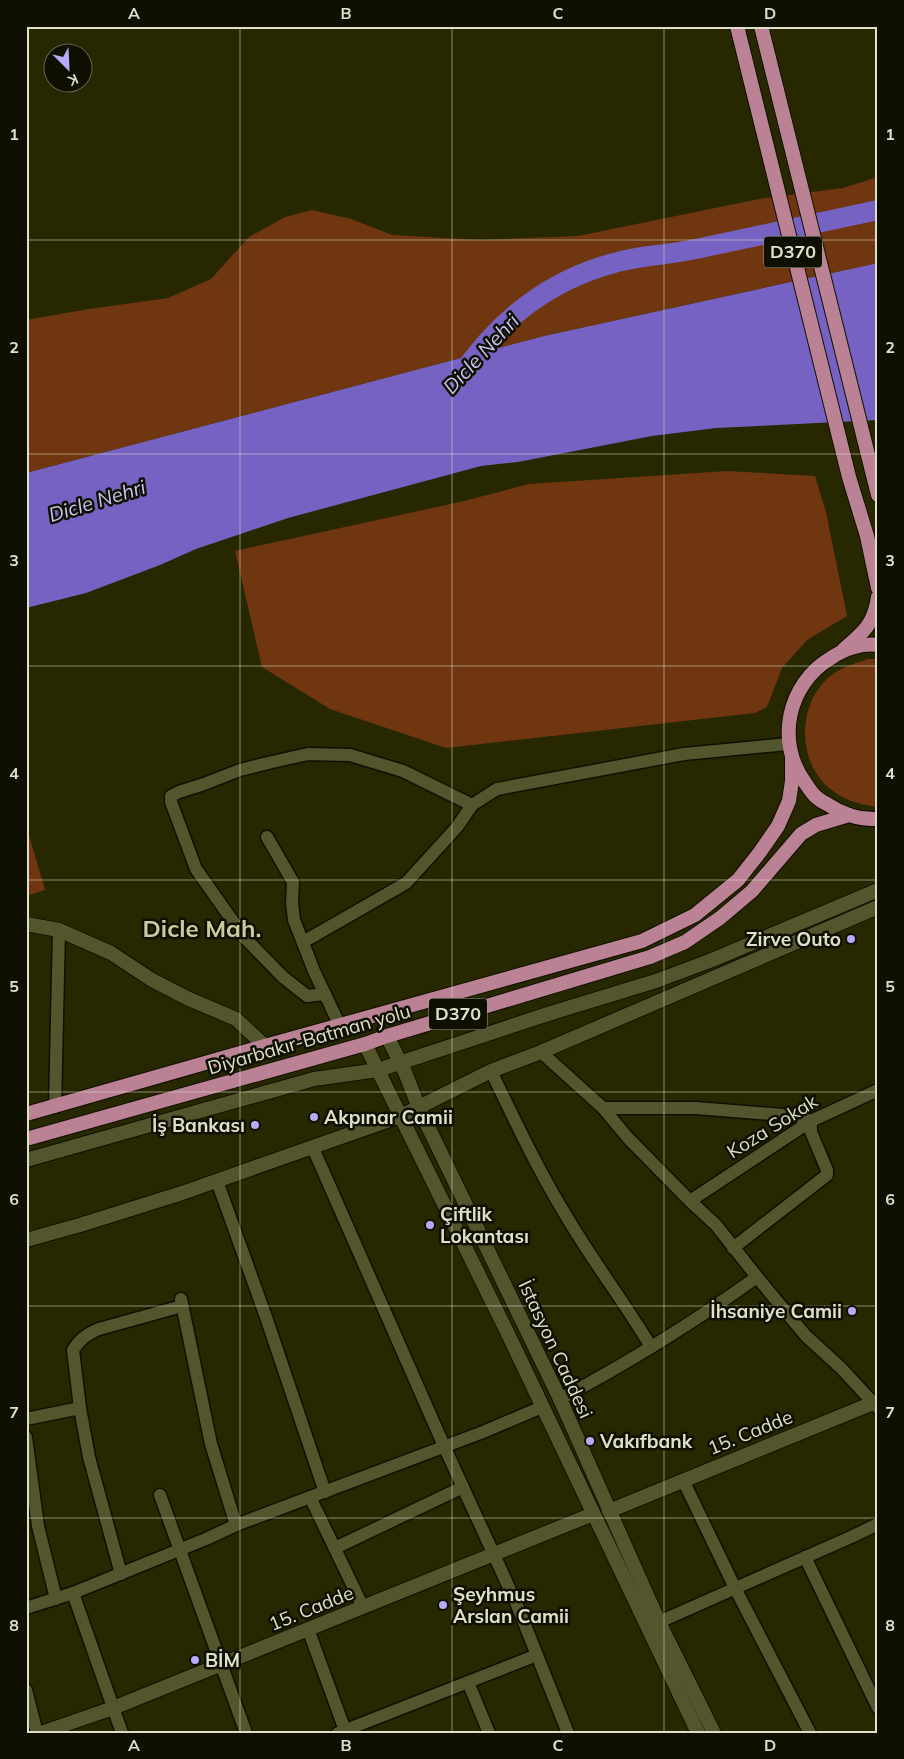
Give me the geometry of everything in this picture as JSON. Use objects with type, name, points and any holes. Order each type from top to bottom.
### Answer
[{"type":"highway","name":"D370","points":[[738,26],[849,478],[867,536],[878,588]]},
{"type":"highway","name":"D370","points":[[761,26],[878,495]]},
{"type":"highway","points":[[843,650],[870,625],[878,597]]},
{"type":"highway","points":[[843,650],[878,644]]},
{"type":"highway","name":"Diyarbakır-Batman yolu","points":[[26,1114],[642,941],[695,915],[738,880],[778,826],[789,801],[789,715],[800,688],[818,665],[843,650]]},
{"type":"highway","points":[[790,751],[797,772],[815,796],[839,812],[874,821]]},
{"type":"highway","name":"Diyarbakır-Batman yolu","points":[[26,1140],[365,1044],[650,957],[685,942],[720,918],[752,891],[800,834],[816,825],[849,815]]},
{"type":"street","points":[[303,942],[406,883],[457,827],[472,805],[497,789],[684,754],[790,751]]},
{"type":"street","points":[[325,994],[307,996],[283,977],[244,937],[196,869],[171,802],[172,796],[240,770],[308,754],[350,755],[404,771],[472,805]]},
{"type":"street","points":[[267,837],[293,882],[292,903],[294,920],[340,1026]]},
{"type":"street","points":[[26,1160],[314,1079],[378,1070],[656,981],[712,960],[878,890]]},
{"type":"street","points":[[26,1240],[80,1225],[217,1181],[402,1116],[491,1071],[541,1052],[878,907]]},
{"type":"street","points":[[26,924],[59,930],[111,953],[152,980],[189,999],[236,1019],[266,1046]]},
{"type":"street","points":[[55,1107],[59,930]]},
{"type":"street","name":"İstasyon Caddesi","points":[[387,1036],[419,1108],[560,1399],[659,1622],[714,1733]]},
{"type":"street","name":"İstasyon Caddesi","points":[[365,1044],[402,1116],[698,1733]]},
{"type":"street","points":[[541,1052],[603,1108],[628,1138],[716,1225],[806,1336],[841,1368],[857,1387],[877,1400]]},
{"type":"street","points":[[491,1071],[522,1135],[568,1218],[651,1346]]},
{"type":"street","name":"Koza Sokak","points":[[690,1201],[812,1121],[878,1090]]},
{"type":"street","points":[[603,1108],[696,1108],[796,1116],[812,1121],[811,1132],[828,1170],[827,1175],[734,1248]]},
{"type":"street","points":[[314,1148],[444,1446],[517,1605],[568,1733]]},
{"type":"street","points":[[217,1181],[266,1317],[325,1492]]},
{"type":"street","points":[[560,1399],[597,1380],[708,1312],[757,1277]]},
{"type":"street","points":[[121,1574],[89,1456],[80,1408],[73,1350],[86,1335],[98,1329],[181,1302],[211,1444],[236,1525]]},
{"type":"street","name":"15. Cadde","points":[[609,1511],[877,1400]]},
{"type":"street","points":[[26,1608],[73,1593],[236,1525],[542,1407]]},
{"type":"street","points":[[26,1419],[80,1408]]},
{"type":"street","points":[[26,1437],[38,1526],[56,1599]]},
{"type":"street","points":[[683,1480],[735,1588],[810,1733]]},
{"type":"street","points":[[335,1548],[463,1487]]},
{"type":"street","points":[[160,1495],[246,1733]]},
{"type":"street","points":[[310,1497],[363,1607]]},
{"type":"street","name":"15. Cadde","points":[[41,1733],[113,1708],[593,1514]]},
{"type":"street","points":[[659,1622],[878,1524]]},
{"type":"street","points":[[805,1557],[878,1708]]},
{"type":"street","points":[[73,1593],[122,1733]]},
{"type":"street","points":[[308,1629],[343,1732],[537,1655]]},
{"type":"street","points":[[468,1682],[489,1733]]},
{"type":"street","points":[[26,1690],[37,1733]]},
{"type":"shaded area","points":[[878,177],[878,263],[544,336],[26,473],[26,320],[168,298],[211,279],[249,237],[285,217],[312,210],[351,219],[392,235],[480,240],[578,236],[759,199],[843,188]]},
{"type":"shaded area","points":[[727,471],[815,476],[826,512],[847,616],[807,640],[782,668],[767,707],[755,713],[446,748],[330,709],[262,667],[235,551],[460,502],[529,484]]},
{"type":"shaded area","points":[[868,659],[878,659],[878,807],[848,800],[833,791],[822,781],[813,768],[805,739],[809,708],[815,694],[824,682],[839,670]]},
{"type":"shaded area","points":[[26,825],[45,890],[26,896]]},
{"type":"water","points":[[878,263],[878,420],[716,428],[652,436],[518,462],[481,466],[288,518],[196,549],[86,593],[26,608],[26,473],[544,336]]},
{"type":"waterway","name":"Dicle Nehri","points":[[460,377],[491,338],[526,305],[546,292],[590,270],[624,260],[676,253],[878,210]]},
{"type":"place","name":"Zirve Outo","points":[[851,939]]},
{"type":"place","name":"Akpınar Camii","points":[[314,1117]]},
{"type":"place","name":"İş Bankası","points":[[255,1125]]},
{"type":"place","name":"Çiftlik Lokantası","points":[[430,1225]]},
{"type":"place","name":"İhsaniye Camii","points":[[852,1311]]},
{"type":"place","name":"Vakıfbank","points":[[590,1441]]},
{"type":"place","name":"Şeyhmus Arslan Camii","points":[[443,1605]]},
{"type":"place","name":"BİM","points":[[195,1660]]},
{"type":"district","name":"Dicle Mah.","points":[[202,929]]}]
